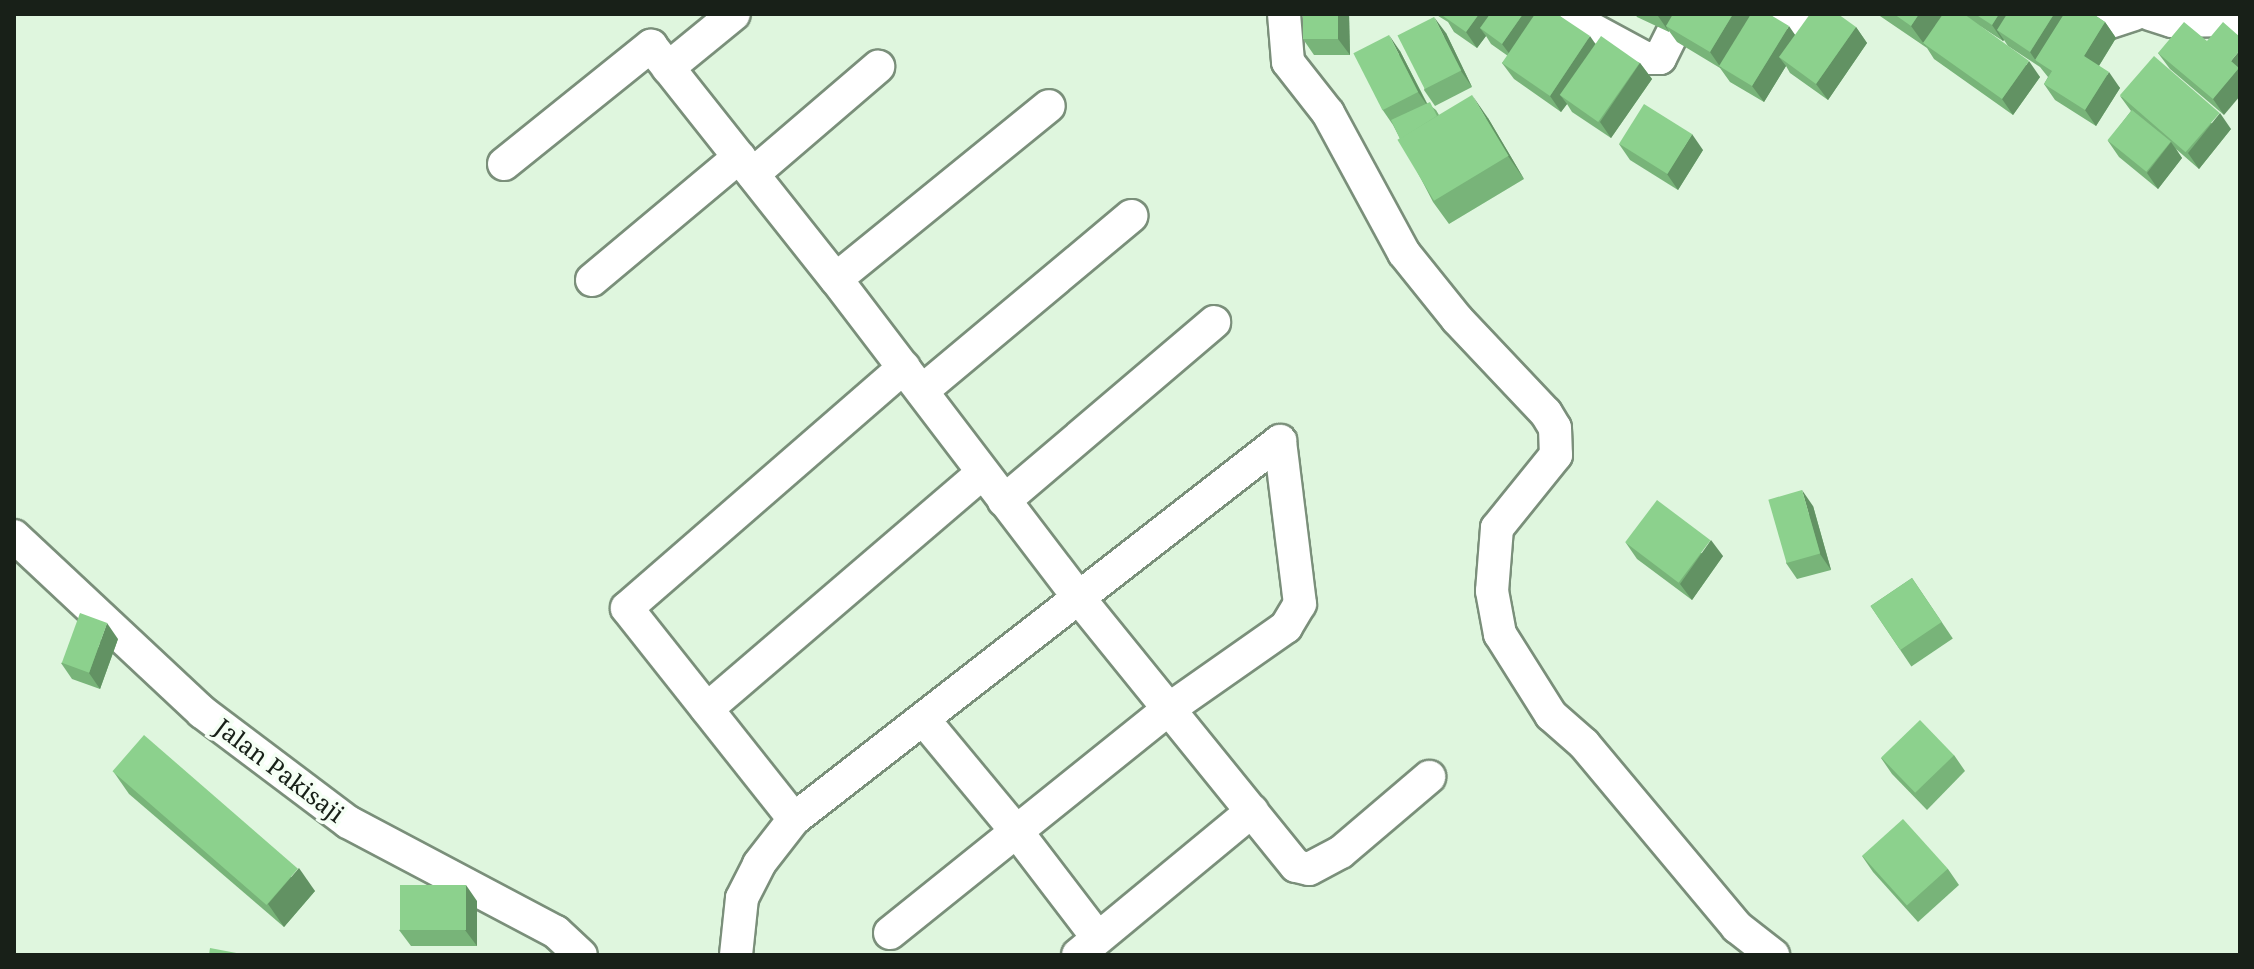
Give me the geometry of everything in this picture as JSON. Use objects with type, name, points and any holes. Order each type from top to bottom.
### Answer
[{"type":"street","points":[[668,68],[734,14]]},
{"type":"street","points":[[1284,14],[1288,62],[1328,113],[1404,253],[1457,319],[1546,413],[1555,428],[1556,455],[1497,528],[1492,591],[1500,634],[1551,715],[1584,744],[1737,927],[1773,955]]},
{"type":"street","points":[[1564,14],[1645,58],[1660,58],[1682,14]]},
{"type":"street","points":[[1780,14],[1801,24],[1816,14]]},
{"type":"street","points":[[2085,14],[2091,20],[2107,23],[2134,14]]},
{"type":"street","points":[[2150,14],[2172,21],[2230,20],[2240,23]]},
{"type":"street","points":[[504,164],[651,46],[836,279],[1078,597],[1296,866],[1309,869],[1341,852],[1429,777]]},
{"type":"street","points":[[592,280],[878,67]]},
{"type":"street","points":[[836,279],[1049,106]]},
{"type":"street","points":[[794,819],[627,608],[913,379],[1131,216]]},
{"type":"street","points":[[1004,501],[1214,322]]},
{"type":"street","points":[[736,955],[742,898],[759,864],[794,819],[1280,441],[1300,604],[1286,627],[1169,709],[890,933]]},
{"type":"street","points":[[707,709],[982,473]]},
{"type":"street","name":"Jalan Pakisaji","points":[[14,536],[202,712],[335,813],[556,932],[581,955]]},
{"type":"street","points":[[924,720],[1017,832],[1088,947],[1252,811]]},
{"type":"building","points":[[1303,14],[1338,14],[1338,39],[1303,39]]},
{"type":"building","points":[[1444,14],[1479,14],[1466,32]]},
{"type":"building","points":[[1490,14],[1523,14],[1502,44],[1480,28]]},
{"type":"building","points":[[1535,14],[1557,14],[1590,36],[1550,96],[1502,63]]},
{"type":"building","points":[[1673,14],[1733,14],[1710,52],[1666,26]]},
{"type":"building","points":[[1751,14],[1769,14],[1789,26],[1752,86],[1719,66]]},
{"type":"building","points":[[1810,14],[1838,14],[1856,27],[1816,84],[1779,57]]},
{"type":"building","points":[[1894,14],[1919,14],[1911,26]]},
{"type":"building","points":[[1943,14],[1964,14],[2029,61],[2002,99],[1923,43]]},
{"type":"building","points":[[1975,14],[1999,14],[1992,25]]},
{"type":"building","points":[[2007,14],[2054,14],[2030,52],[1997,30]]},
{"type":"building","points":[[2064,14],[2093,14],[2105,22],[2084,56],[2109,72],[2085,110],[2044,84],[2052,71],[2035,60]]},
{"type":"building","points":[[1434,17],[1461,70],[1425,89],[1397,36]]},
{"type":"building","points":[[2184,22],[2207,41],[2223,22],[2240,37],[2240,50],[2231,61],[2239,68],[2213,99],[2158,53]]},
{"type":"building","points":[[1389,35],[1418,92],[1382,110],[1353,53]]},
{"type":"building","points":[[1601,36],[1640,63],[1598,122],[1560,95]]},
{"type":"building","points":[[2154,56],[2220,113],[2186,152],[2120,95]]},
{"type":"building","points":[[1472,95],[1509,156],[1434,201],[1397,140]]},
{"type":"building","points":[[1430,102],[1437,116],[1400,139],[1391,120]]},
{"type":"building","points":[[1644,104],[1692,134],[1667,174],[1619,144]]},
{"type":"building","points":[[2132,110],[2171,141],[2146,172],[2107,140]]},
{"type":"building","points":[[1802,490],[1820,553],[1787,563],[1768,500]]},
{"type":"building","points":[[1657,500],[1711,540],[1679,583],[1625,542]]},
{"type":"building","points":[[1912,578],[1942,622],[1900,650],[1871,606]]},
{"type":"building","points":[[80,613],[107,623],[89,673],[62,663]]},
{"type":"building","points":[[1920,720],[1954,755],[1915,793],[1881,758]]},
{"type":"building","points":[[144,735],[298,869],[266,905],[113,771]]},
{"type":"building","points":[[1903,819],[1948,869],[1907,906],[1862,856]]},
{"type":"building","points":[[400,885],[466,885],[466,930],[400,930]]},
{"type":"building","points":[[210,948],[247,955],[209,955]]}]
